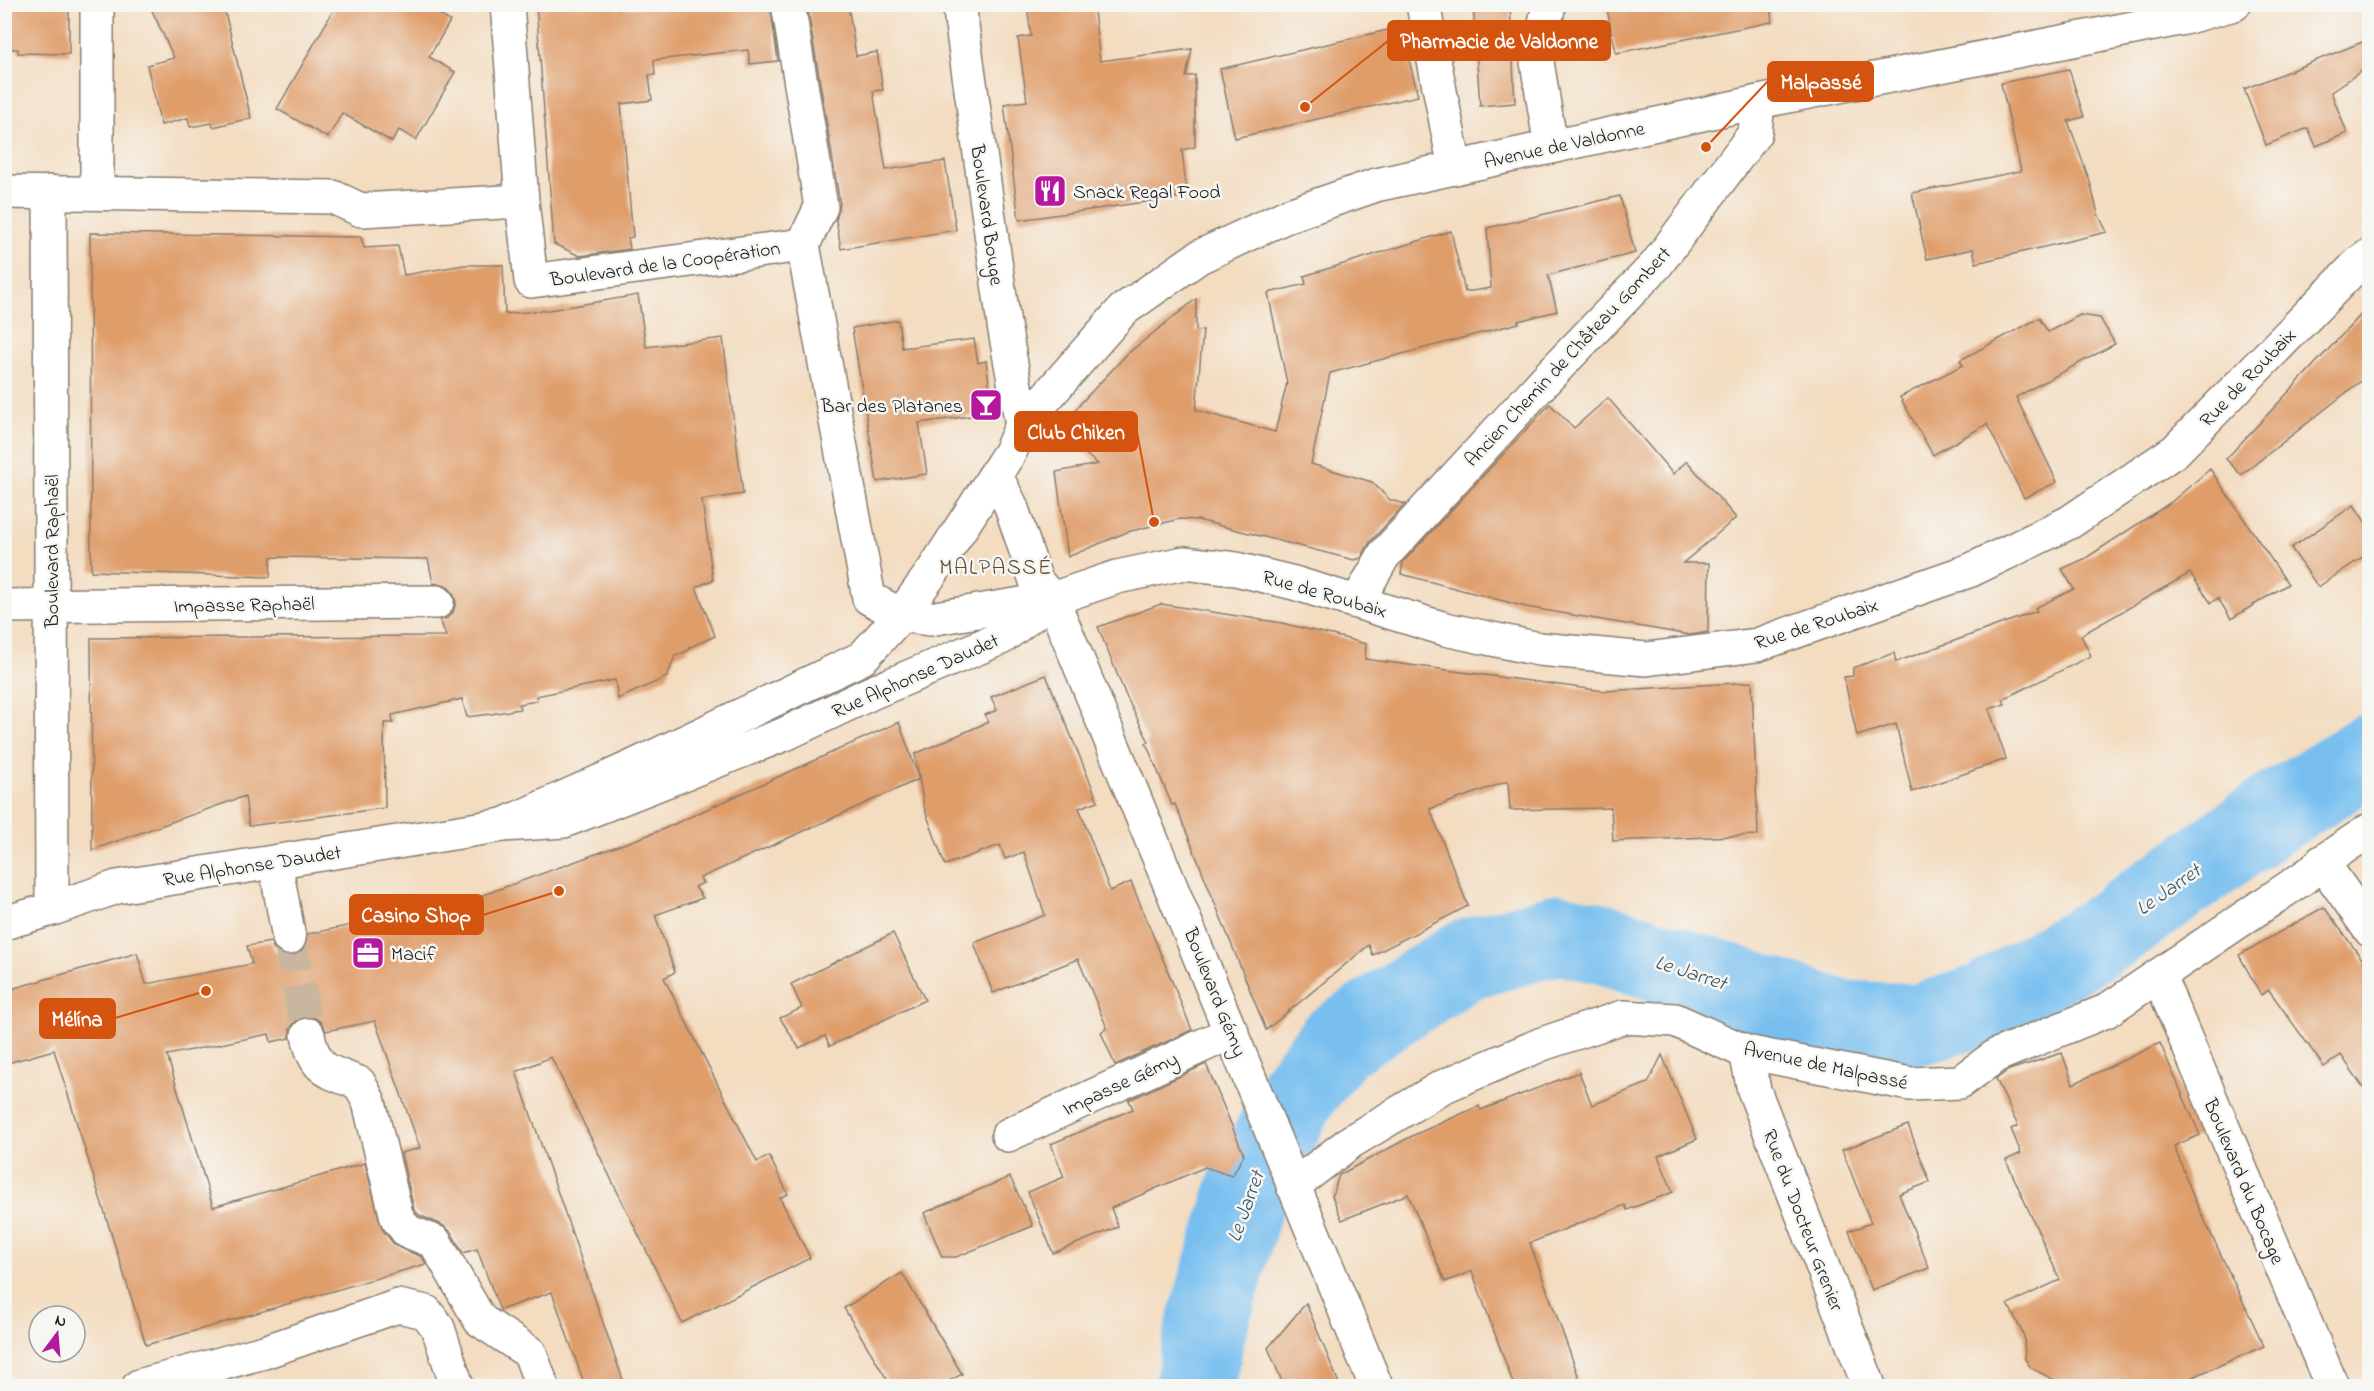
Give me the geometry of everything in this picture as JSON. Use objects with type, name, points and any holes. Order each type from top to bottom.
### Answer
[{"type":"street","points":[[97,4],[97,192]]},
{"type":"street","points":[[4,192],[333,197],[361,210],[522,201],[507,4]]},
{"type":"street","points":[[788,4],[821,207],[803,245]]},
{"type":"street","name":"Boulevard Bouge","points":[[959,4],[1004,325],[1022,425]]},
{"type":"street","points":[[1422,4],[1455,168]]},
{"type":"street","points":[[1549,4],[1537,62],[1551,147]]},
{"type":"street","name":"Avenue de Valdonne","points":[[902,615],[1010,452],[1022,425],[1123,310],[1199,257],[1289,214],[1376,185],[1758,102],[2184,18],[2234,4]]},
{"type":"street","name":"Ancien Chemin de Château Gombert","points":[[1358,601],[1384,555],[1547,378],[1656,265],[1755,133],[1758,102]]},
{"type":"street","name":"Boulevard Raphaël","points":[[50,192],[52,909]]},
{"type":"street","name":"Boulevard de la Coopération","points":[[522,201],[531,281],[803,245],[869,598],[902,615]]},
{"type":"street","name":"Rue de Roubaix","points":[[1053,599],[1116,578],[1184,563],[1236,569],[1358,601],[1445,629],[1539,649],[1646,659],[1756,645],[1971,570],[2070,522],[2175,451],[2358,264],[2370,255]]},
{"type":"street","points":[[995,474],[1011,506],[1036,581],[1053,599]]},
{"type":"street","name":"Rue Alphonse Daudet","points":[[503,825],[862,658],[902,615],[929,619],[1053,599]]},
{"type":"street","name":"Rue Alphonse Daudet","points":[[4,922],[117,887],[503,825],[564,820],[785,734],[871,693],[1001,638],[1053,599]]},
{"type":"street","name":"Boulevard Gémy","points":[[1053,599],[1376,1386]]},
{"type":"street","name":"Impasse Raphaël","points":[[4,606],[437,602]]},
{"type":"street","name":"Avenue de Malpassé","points":[[1293,1186],[1352,1141],[1442,1087],[1542,1044],[1623,1017],[1675,1020],[1746,1052],[1910,1084],[1960,1082],[1997,1055],[2106,1011],[2370,830]]},
{"type":"street","points":[[275,862],[289,938]]},
{"type":"street","points":[[2322,862],[2370,930]]},
{"type":"street","name":"Boulevard du Bocage","points":[[2159,976],[2332,1386]]},
{"type":"street","name":"Impasse Gémy","points":[[1008,1135],[1232,1032]]},
{"type":"street","points":[[308,1035],[311,1051],[323,1070],[358,1083],[369,1102],[397,1218],[407,1231],[435,1242],[480,1320],[530,1353],[542,1386]]},
{"type":"street","name":"Rue du Docteur Grenier","points":[[1746,1052],[1754,1090],[1869,1386]]},
{"type":"street","points":[[138,1386],[264,1352],[398,1306],[426,1312],[438,1328],[457,1386]]},
{"type":"building","points":[[7,4],[69,4],[69,54],[18,53],[18,49],[7,49]]},
{"type":"building","points":[[149,4],[223,4],[251,118],[213,127],[212,123],[190,127],[188,118],[161,125],[147,65],[174,58]]},
{"type":"building","points":[[337,4],[421,4],[450,21],[429,57],[455,72],[416,140],[399,130],[392,142],[342,113],[328,138],[277,109]]},
{"type":"building","points":[[536,4],[617,4],[617,9],[660,4],[770,4],[778,61],[750,64],[748,50],[654,60],[655,75],[649,75],[652,100],[621,104],[633,237],[628,238],[630,249],[580,256],[554,244]]},
{"type":"building","points":[[807,4],[848,4],[856,56],[877,52],[883,90],[873,91],[886,170],[945,161],[956,230],[841,249],[836,220],[840,204]]},
{"type":"building","points":[[1027,4],[1087,4],[1088,12],[1094,11],[1100,61],[1192,49],[1186,77],[1195,75],[1195,147],[1182,150],[1187,196],[1019,220],[1004,104],[1027,101],[1018,38],[1031,36]]},
{"type":"building","points":[[1473,4],[1510,4],[1515,103],[1480,106]]},
{"type":"building","points":[[1606,4],[1770,4],[1772,22],[1616,53]]},
{"type":"building","points":[[1401,27],[1418,96],[1235,138],[1220,69]]},
{"type":"building","points":[[2370,39],[2370,65],[2331,92],[2347,133],[2316,146],[2308,128],[2266,145],[2244,89]]},
{"type":"building","points":[[2069,69],[2084,117],[2068,121],[2090,182],[2098,214],[2107,232],[1976,263],[1973,249],[1927,259],[1912,193],[2021,171],[2001,83]]},
{"type":"building","points":[[1620,196],[1635,253],[1548,275],[1557,311],[1330,373],[1311,464],[1372,482],[1390,500],[1405,504],[1370,542],[1361,558],[1354,560],[1198,520],[1180,519],[1127,532],[1068,557],[1056,472],[1098,464],[1059,433],[1081,403],[1127,354],[1196,299],[1196,331],[1203,330],[1196,410],[1275,432],[1287,383],[1268,293],[1306,284],[1304,276],[1451,231],[1465,292],[1491,288],[1487,228]]},
{"type":"building","points":[[90,233],[361,237],[364,248],[398,246],[404,275],[464,265],[503,265],[505,314],[549,310],[638,295],[646,347],[723,338],[743,494],[702,500],[713,580],[696,587],[715,636],[675,656],[667,677],[618,699],[615,680],[536,696],[537,701],[519,704],[520,709],[491,714],[467,717],[462,699],[392,715],[393,723],[384,723],[385,808],[249,826],[245,796],[92,850],[91,638],[446,636],[440,620],[447,618],[453,612],[456,602],[447,586],[433,583],[428,559],[271,557],[270,577],[91,571]]},
{"type":"building","points":[[2370,305],[2370,374],[2241,475],[2226,459]]},
{"type":"building","points":[[2080,315],[2100,318],[2115,344],[2016,397],[2057,482],[2024,498],[1987,424],[1933,455],[1900,397],[1963,365],[1960,360],[2039,318],[2048,332]]},
{"type":"building","points":[[898,320],[902,348],[974,339],[978,363],[986,361],[993,413],[919,423],[927,474],[877,482],[852,328]]},
{"type":"building","points":[[1608,398],[1673,474],[1687,461],[1736,518],[1683,563],[1709,563],[1708,632],[1690,635],[1526,607],[1401,574],[1403,562],[1550,404],[1574,428]]},
{"type":"building","points":[[2210,469],[2288,584],[2231,619],[2218,598],[2211,603],[2190,573],[2081,635],[2091,656],[2003,699],[2005,704],[1989,709],[2006,759],[1912,792],[1896,724],[1857,736],[1844,677],[1853,676],[1853,668],[1894,653],[1896,662],[2037,611],[2035,608],[2074,589],[2062,569],[2086,558],[2170,503]]},
{"type":"building","points":[[2354,505],[2370,529],[2370,552],[2318,587],[2291,548]]},
{"type":"building","points":[[1161,604],[1282,623],[1348,639],[1366,644],[1365,659],[1604,691],[1752,682],[1758,835],[1613,841],[1611,808],[1510,810],[1508,781],[1430,809],[1468,906],[1373,955],[1369,945],[1266,1030],[1175,804],[1172,805],[1146,743],[1149,742],[1126,696],[1098,627]]},
{"type":"building","points":[[1046,675],[1098,801],[1079,808],[1110,891],[1131,882],[1192,1030],[1115,1065],[1101,1032],[1107,1028],[1078,959],[993,993],[974,943],[1045,915],[1024,852],[1005,859],[1000,845],[945,865],[924,807],[915,754],[988,722],[985,715],[997,710],[991,697]]},
{"type":"building","points":[[899,722],[919,779],[700,878],[703,883],[695,887],[703,898],[655,915],[675,972],[664,978],[757,1162],[769,1156],[788,1194],[780,1198],[810,1258],[682,1323],[551,1057],[516,1072],[625,1386],[585,1386],[552,1292],[500,1310],[477,1249],[463,1253],[451,1232],[414,1210],[401,1153],[420,1148],[375,1021],[326,1031],[321,1022],[314,1017],[304,1017],[295,1022],[290,1029],[290,1038],[271,1042],[269,1034],[167,1055],[213,1207],[365,1163],[382,1229],[393,1243],[422,1257],[426,1264],[146,1345],[54,1050],[4,1064],[4,991],[137,953],[146,984],[252,964],[247,946],[271,942],[274,950],[282,955],[293,956],[302,952],[306,945],[307,934],[461,903],[659,831]]},
{"type":"building","points":[[2324,907],[2370,970],[2370,1097],[2341,1055],[2324,1067],[2269,990],[2261,995],[2239,955]]},
{"type":"building","points":[[893,933],[925,1000],[830,1046],[825,1036],[799,1048],[780,1018],[802,1008],[791,984]]},
{"type":"building","points":[[2160,1043],[2200,1135],[2174,1146],[2194,1198],[2264,1346],[2193,1377],[2197,1386],[2066,1386],[2031,1368],[2025,1359],[2024,1336],[2008,1304],[2060,1280],[2006,1160],[2021,1153],[2011,1129],[2018,1126],[1996,1079],[2009,1070],[2062,1053],[2073,1084]]},
{"type":"building","points":[[1662,1055],[1697,1139],[1658,1156],[1673,1192],[1627,1210],[1625,1205],[1530,1243],[1582,1386],[1514,1386],[1472,1271],[1445,1282],[1408,1194],[1342,1220],[1332,1196],[1339,1175],[1414,1135],[1479,1106],[1481,1110],[1579,1072],[1592,1105],[1648,1083]]},
{"type":"building","points":[[1206,1064],[1244,1155],[1232,1176],[1205,1167],[1111,1208],[1118,1227],[1053,1253],[1028,1192],[1064,1177],[1051,1144],[1133,1109],[1129,1100]]},
{"type":"building","points":[[1908,1125],[1930,1182],[1899,1194],[1929,1268],[1872,1290],[1849,1231],[1871,1223],[1842,1150]]},
{"type":"building","points":[[1010,1177],[1033,1226],[956,1257],[942,1257],[924,1213]]},
{"type":"building","points":[[902,1273],[962,1374],[940,1386],[891,1386],[844,1308]]},
{"type":"building","points":[[1306,1303],[1340,1386],[1284,1386],[1268,1348]]},
{"type":"waterway","name":"Le Jarret","points":[[1195,1386],[1205,1332],[1249,1183],[1298,1092],[1336,1043],[1463,961],[1558,934],[1601,943],[1843,1021],[1920,1024],[1984,1004],[2103,935],[2275,813],[2370,754]]},
{"type":"tunnel","points":[[289,938],[308,1035]]},
{"type":"place","name":"Pharmacie de Valdonne","points":[[1305,107]]},
{"type":"place","name":"Malpassé","points":[[1706,147]]},
{"type":"place","name":"Snack Regal Food","points":[[1050,191]]},
{"type":"place","name":"Bar des Platanes","points":[[986,405]]},
{"type":"place","name":"Club Chiken","points":[[1154,522]]},
{"type":"place","name":"Casino Shop","points":[[559,891]]},
{"type":"place","name":"Macif","points":[[368,953]]},
{"type":"place","name":"Mélína","points":[[206,991]]},
{"type":"district","name":"MALPASSÉ","points":[[996,566]]}]
